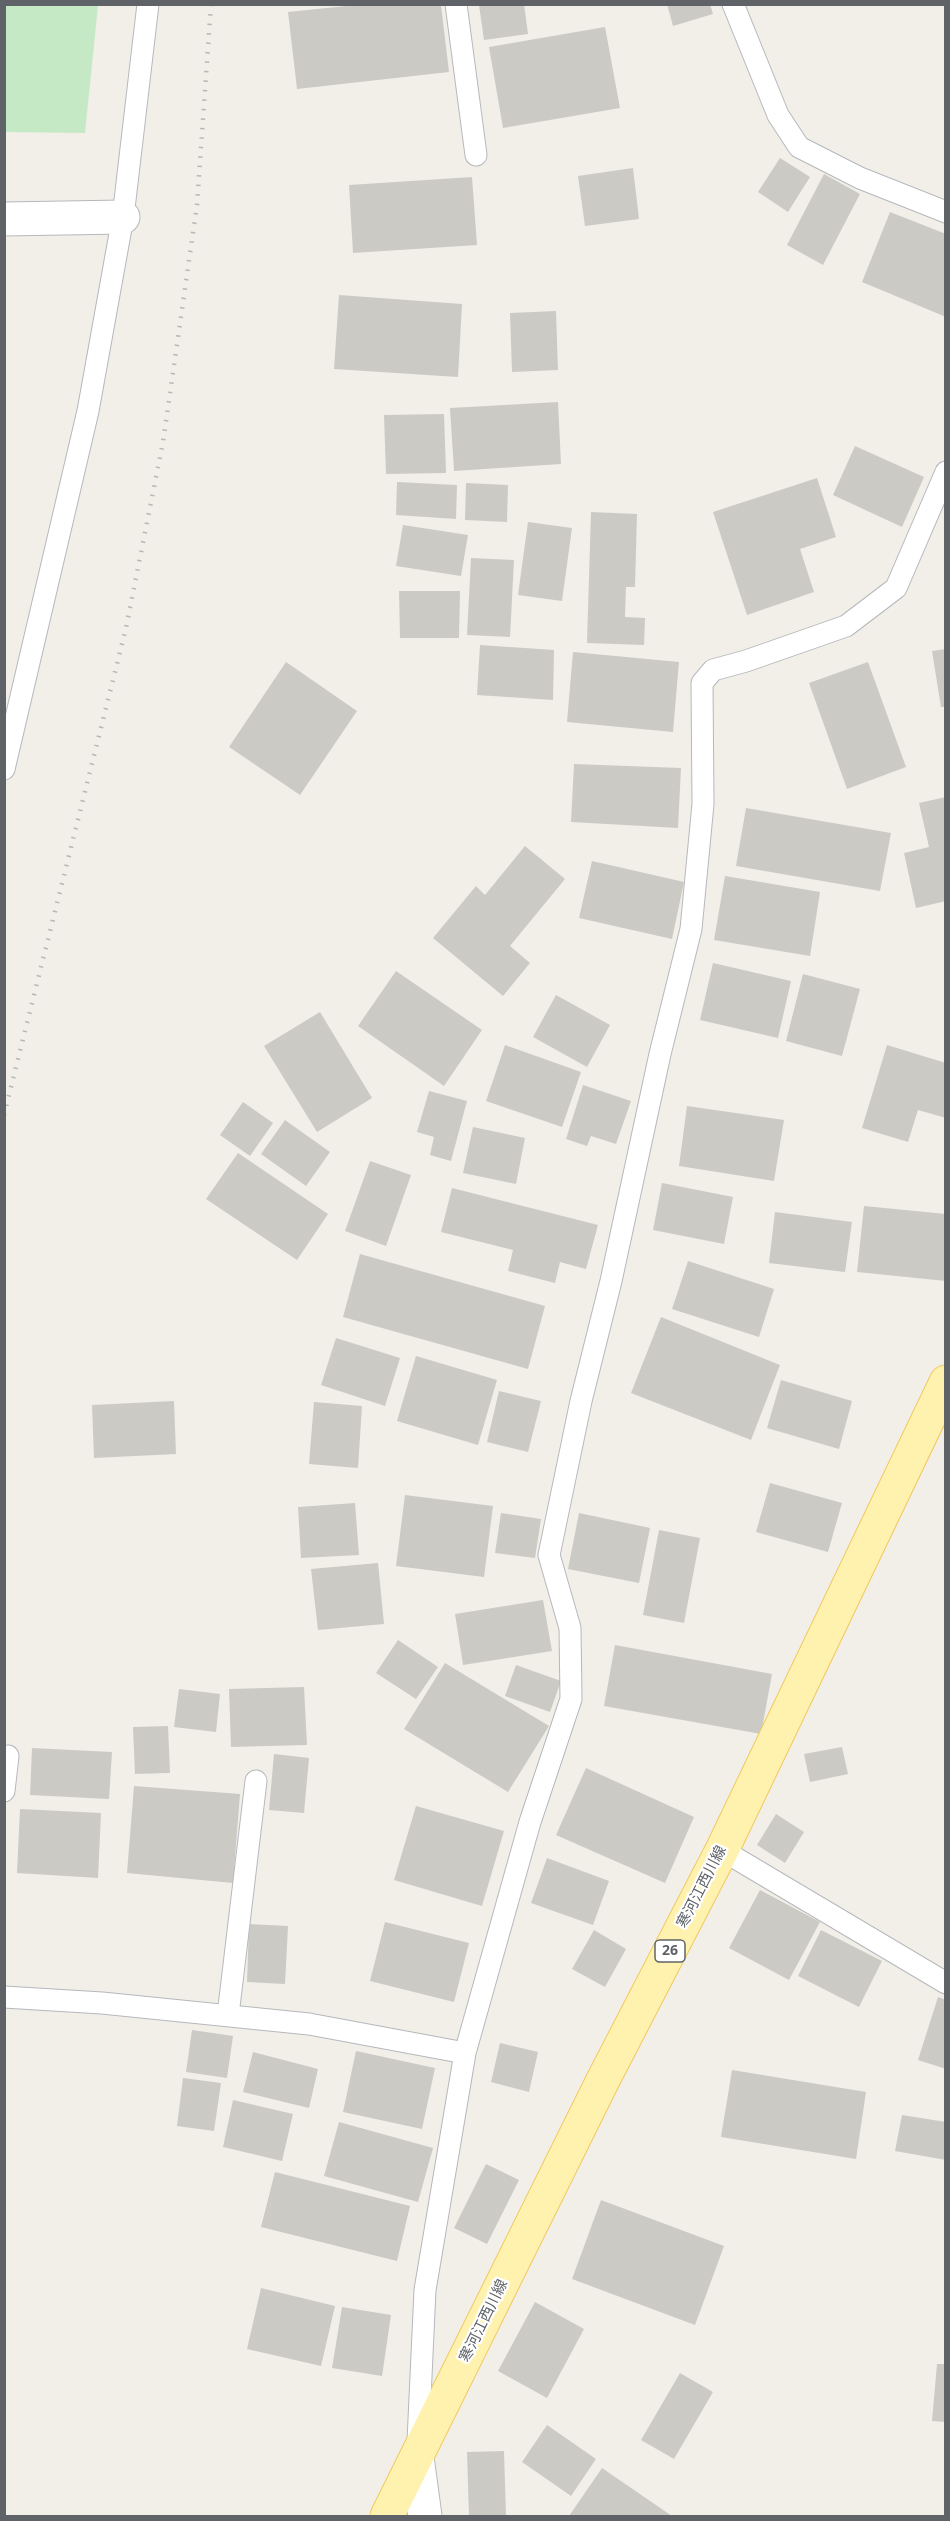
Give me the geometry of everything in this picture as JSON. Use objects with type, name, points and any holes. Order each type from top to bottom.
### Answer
[{"type":"main road","name":"寒河江西川線","points":[[387,2517],[603,2080],[722,1850],[945,1382]]},
{"type":"street","points":[[4,219],[123,217]]},
{"type":"street","points":[[417,2457],[425,2517]]},
{"type":"lane","points":[[4,769],[88,411],[123,217],[148,4]]},
{"type":"lane","points":[[456,4],[476,155]]},
{"type":"lane","points":[[733,4],[778,115],[799,147],[860,178],[945,212]]},
{"type":"lane","points":[[417,2457],[425,2290],[465,2053],[530,1821],[571,1699],[570,1628],[549,1555],[581,1401],[611,1281],[660,1054],[691,929],[703,804],[702,683],[713,670],[746,661],[846,626],[896,588],[945,472]]},
{"type":"lane","points":[[4,1791],[9,1756]]},
{"type":"lane","points":[[228,2015],[256,1782]]},
{"type":"lane","points":[[722,1850],[945,1983]]},
{"type":"lane","points":[[4,1997],[102,2003],[309,2024],[465,2053]]},
{"type":"green space","points":[[5,4],[98,5],[85,133],[5,132]]},
{"type":"building","points":[[524,4],[528,34],[484,40],[479,5]]},
{"type":"building","points":[[667,4],[710,4],[713,14],[673,26]]},
{"type":"building","points":[[356,5],[441,5],[449,72],[297,89],[288,12]]},
{"type":"building","points":[[605,27],[620,108],[503,128],[489,47]]},
{"type":"building","points":[[780,158],[810,177],[788,212],[758,192]]},
{"type":"building","points":[[633,168],[639,219],[585,226],[578,176]]},
{"type":"building","points":[[824,174],[860,194],[823,265],[787,245]]},
{"type":"building","points":[[472,177],[477,245],[353,253],[349,185]]},
{"type":"building","points":[[890,212],[946,234],[946,317],[862,282]]},
{"type":"building","points":[[339,295],[462,304],[458,377],[334,369]]},
{"type":"building","points":[[556,311],[558,370],[512,372],[510,313]]},
{"type":"building","points":[[558,402],[561,464],[454,471],[450,408]]},
{"type":"building","points":[[444,414],[446,473],[386,474],[384,415]]},
{"type":"building","points":[[855,446],[924,477],[902,527],[833,495]]},
{"type":"building","points":[[817,478],[836,537],[800,549],[814,592],[747,615],[713,512]]},
{"type":"building","points":[[397,482],[457,485],[456,519],[396,515]]},
{"type":"building","points":[[466,483],[508,485],[507,522],[465,520]]},
{"type":"building","points":[[591,512],[637,514],[635,587],[626,587],[625,617],[645,618],[644,645],[587,643]]},
{"type":"building","points":[[528,522],[572,528],[562,601],[518,595]]},
{"type":"building","points":[[403,525],[468,535],[461,576],[396,566]]},
{"type":"building","points":[[471,558],[514,560],[510,637],[467,635]]},
{"type":"building","points":[[399,591],[460,591],[459,638],[400,638]]},
{"type":"building","points":[[480,645],[554,650],[553,700],[477,695]]},
{"type":"building","points":[[946,649],[946,707],[941,707],[932,651]]},
{"type":"building","points":[[573,652],[679,662],[673,732],[567,722]]},
{"type":"building","points":[[286,662],[357,711],[300,795],[229,747]]},
{"type":"building","points":[[868,662],[906,767],[847,789],[809,683]]},
{"type":"building","points":[[574,764],[681,768],[678,828],[571,822]]},
{"type":"building","points":[[946,797],[946,901],[916,908],[904,853],[929,847],[919,803]]},
{"type":"building","points":[[746,808],[891,833],[880,891],[736,866]]},
{"type":"building","points":[[525,846],[565,879],[510,946],[530,963],[503,996],[433,938],[476,886],[485,895]]},
{"type":"building","points":[[592,861],[684,882],[672,939],[579,918]]},
{"type":"building","points":[[725,876],[820,892],[810,956],[714,940]]},
{"type":"building","points":[[713,963],[791,981],[778,1038],[700,1020]]},
{"type":"building","points":[[396,971],[482,1030],[444,1086],[358,1026]]},
{"type":"building","points":[[803,974],[860,989],[842,1056],[786,1041]]},
{"type":"building","points":[[556,995],[610,1025],[587,1067],[533,1037]]},
{"type":"building","points":[[320,1012],[372,1098],[317,1132],[264,1046]]},
{"type":"building","points":[[505,1045],[581,1072],[562,1127],[486,1101]]},
{"type":"building","points":[[887,1045],[946,1063],[946,1118],[918,1110],[908,1142],[862,1128]]},
{"type":"building","points":[[583,1085],[631,1101],[616,1144],[591,1136],[587,1146],[566,1139]]},
{"type":"building","points":[[429,1091],[467,1101],[451,1161],[430,1155],[434,1137],[417,1132]]},
{"type":"building","points":[[243,1102],[273,1123],[250,1156],[220,1135]]},
{"type":"building","points":[[687,1106],[784,1120],[774,1181],[679,1166]]},
{"type":"building","points":[[285,1120],[330,1152],[306,1186],[261,1154]]},
{"type":"building","points":[[473,1127],[525,1138],[516,1184],[463,1173]]},
{"type":"building","points":[[238,1153],[328,1214],[297,1260],[206,1199]]},
{"type":"building","points":[[370,1161],[411,1175],[386,1246],[345,1231]]},
{"type":"building","points":[[662,1183],[733,1197],[724,1244],[653,1230]]},
{"type":"building","points":[[452,1188],[598,1225],[586,1269],[560,1262],[555,1283],[508,1271],[513,1250],[441,1232]]},
{"type":"building","points":[[864,1206],[946,1214],[946,1281],[857,1272]]},
{"type":"building","points":[[775,1212],[852,1222],[845,1272],[769,1263]]},
{"type":"building","points":[[360,1254],[545,1306],[528,1369],[343,1317]]},
{"type":"building","points":[[688,1261],[774,1289],[759,1337],[672,1309]]},
{"type":"building","points":[[661,1317],[780,1365],[751,1440],[631,1393]]},
{"type":"building","points":[[336,1338],[400,1358],[385,1406],[321,1385]]},
{"type":"building","points":[[416,1356],[497,1380],[478,1445],[397,1421]]},
{"type":"building","points":[[781,1380],[852,1401],[839,1449],[767,1428]]},
{"type":"building","points":[[499,1391],[541,1401],[528,1452],[487,1442]]},
{"type":"building","points":[[174,1401],[176,1454],[94,1458],[92,1405]]},
{"type":"building","points":[[314,1402],[362,1406],[358,1468],[309,1464]]},
{"type":"building","points":[[770,1483],[842,1503],[828,1552],[756,1532]]},
{"type":"building","points":[[405,1495],[493,1506],[484,1577],[396,1566]]},
{"type":"building","points":[[355,1503],[359,1555],[301,1558],[298,1507]]},
{"type":"building","points":[[501,1513],[541,1519],[535,1558],[495,1553]]},
{"type":"building","points":[[579,1513],[650,1528],[639,1583],[568,1569]]},
{"type":"building","points":[[659,1530],[700,1538],[684,1623],[643,1615]]},
{"type":"building","points":[[378,1563],[384,1624],[318,1630],[311,1569]]},
{"type":"building","points":[[543,1600],[552,1651],[463,1665],[455,1614]]},
{"type":"building","points":[[398,1640],[438,1667],[416,1699],[376,1673]]},
{"type":"building","points":[[615,1645],[772,1674],[761,1734],[604,1706]]},
{"type":"building","points":[[445,1663],[549,1726],[508,1792],[404,1729]]},
{"type":"building","points":[[516,1665],[561,1681],[550,1712],[505,1696]]},
{"type":"building","points":[[304,1687],[307,1745],[231,1747],[229,1689]]},
{"type":"building","points":[[179,1689],[220,1694],[216,1732],[174,1727]]},
{"type":"building","points":[[168,1726],[170,1773],[135,1774],[133,1727]]},
{"type":"building","points":[[842,1747],[848,1774],[810,1782],[804,1754]]},
{"type":"building","points":[[32,1748],[112,1752],[109,1799],[30,1795]]},
{"type":"building","points":[[274,1754],[309,1758],[304,1813],[269,1810]]},
{"type":"building","points":[[586,1768],[694,1817],[665,1883],[556,1835]]},
{"type":"building","points":[[134,1786],[240,1794],[233,1883],[127,1873]]},
{"type":"building","points":[[416,1806],[504,1831],[482,1906],[394,1880]]},
{"type":"building","points":[[20,1809],[101,1813],[98,1878],[17,1873]]},
{"type":"building","points":[[776,1814],[804,1832],[785,1863],[757,1845]]},
{"type":"building","points":[[547,1858],[609,1881],[593,1925],[531,1903]]},
{"type":"building","points":[[760,1890],[820,1922],[789,1980],[729,1948]]},
{"type":"building","points":[[385,1922],[469,1943],[454,2002],[370,1981]]},
{"type":"building","points":[[249,1924],[288,1926],[285,1984],[247,1982]]},
{"type":"building","points":[[594,1930],[626,1949],[605,1987],[572,1969]]},
{"type":"building","points":[[821,1930],[882,1961],[859,2007],[798,1976]]},
{"type":"building","points":[[938,1997],[946,2000],[946,2069],[918,2060]]},
{"type":"building","points":[[192,2030],[233,2036],[227,2078],[186,2072]]},
{"type":"building","points":[[500,2043],[538,2052],[529,2092],[491,2082]]},
{"type":"building","points":[[356,2051],[435,2068],[422,2129],[343,2112]]},
{"type":"building","points":[[253,2052],[318,2069],[309,2108],[243,2092]]},
{"type":"building","points":[[732,2070],[866,2092],[856,2159],[721,2137]]},
{"type":"building","points":[[183,2078],[221,2083],[214,2131],[177,2126]]},
{"type":"building","points":[[233,2100],[293,2114],[282,2161],[223,2147]]},
{"type":"building","points":[[902,2115],[946,2122],[946,2160],[895,2151]]},
{"type":"building","points":[[339,2122],[433,2148],[418,2202],[324,2176]]},
{"type":"building","points":[[486,2164],[519,2180],[487,2244],[454,2228]]},
{"type":"building","points":[[275,2172],[410,2206],[397,2261],[261,2227]]},
{"type":"building","points":[[601,2200],[724,2246],[695,2325],[572,2279]]},
{"type":"building","points":[[261,2288],[335,2306],[321,2366],[247,2349]]},
{"type":"building","points":[[535,2302],[584,2329],[547,2398],[498,2371]]},
{"type":"building","points":[[342,2307],[391,2315],[382,2376],[332,2368]]},
{"type":"building","points":[[937,2364],[946,2364],[946,2422],[932,2421]]},
{"type":"building","points":[[680,2373],[713,2392],[674,2459],[641,2440]]},
{"type":"building","points":[[547,2425],[596,2459],[571,2496],[522,2462]]},
{"type":"building","points":[[504,2451],[506,2516],[469,2516],[467,2452]]},
{"type":"building","points":[[602,2468],[672,2516],[569,2516]]},
{"type":"railway","points":[[4,1115],[126,628],[163,442],[197,205],[211,4]]}]
